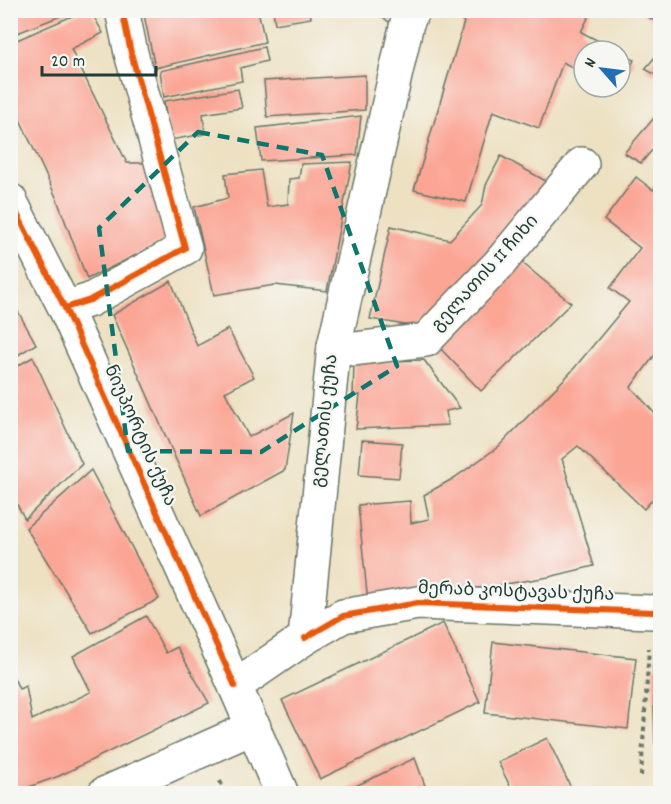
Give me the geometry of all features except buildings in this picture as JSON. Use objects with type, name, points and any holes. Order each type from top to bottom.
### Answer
[{"type":"street","points":[[65,308],[90,300],[185,248],[131,53],[122,10]]},
{"type":"street","name":"გელათის ქუჩა","points":[[305,638],[334,346],[407,23],[413,10]]},
{"type":"street","name":"გელათის II ჩიხი","points":[[334,346],[354,349],[426,340],[498,265],[582,164]]},
{"type":"street","name":"ნიუპორტის ქუჩა","points":[[10,200],[65,308],[235,686]]},
{"type":"street","name":"მერაბ კოსტავას ქუჩა","points":[[305,638],[343,616],[418,603],[657,611]]},
{"type":"street","points":[[282,794],[235,686],[305,638]]},
{"type":"street","points":[[104,794],[254,727]]},
{"type":"path","points":[[641,776],[657,611]]},
{"type":"path","points":[[220,781],[226,794]]},
{"type":"highlighted area","points":[[198,132],[322,155],[397,366],[261,452],[128,451],[99,228]]},
{"type":"cycle path","points":[[65,308],[90,300],[185,248],[131,53],[122,10]]},
{"type":"cycle path","points":[[10,200],[65,308],[235,686]]},
{"type":"cycle path","points":[[305,638],[343,616],[418,603],[653,612],[660,610]]}]
